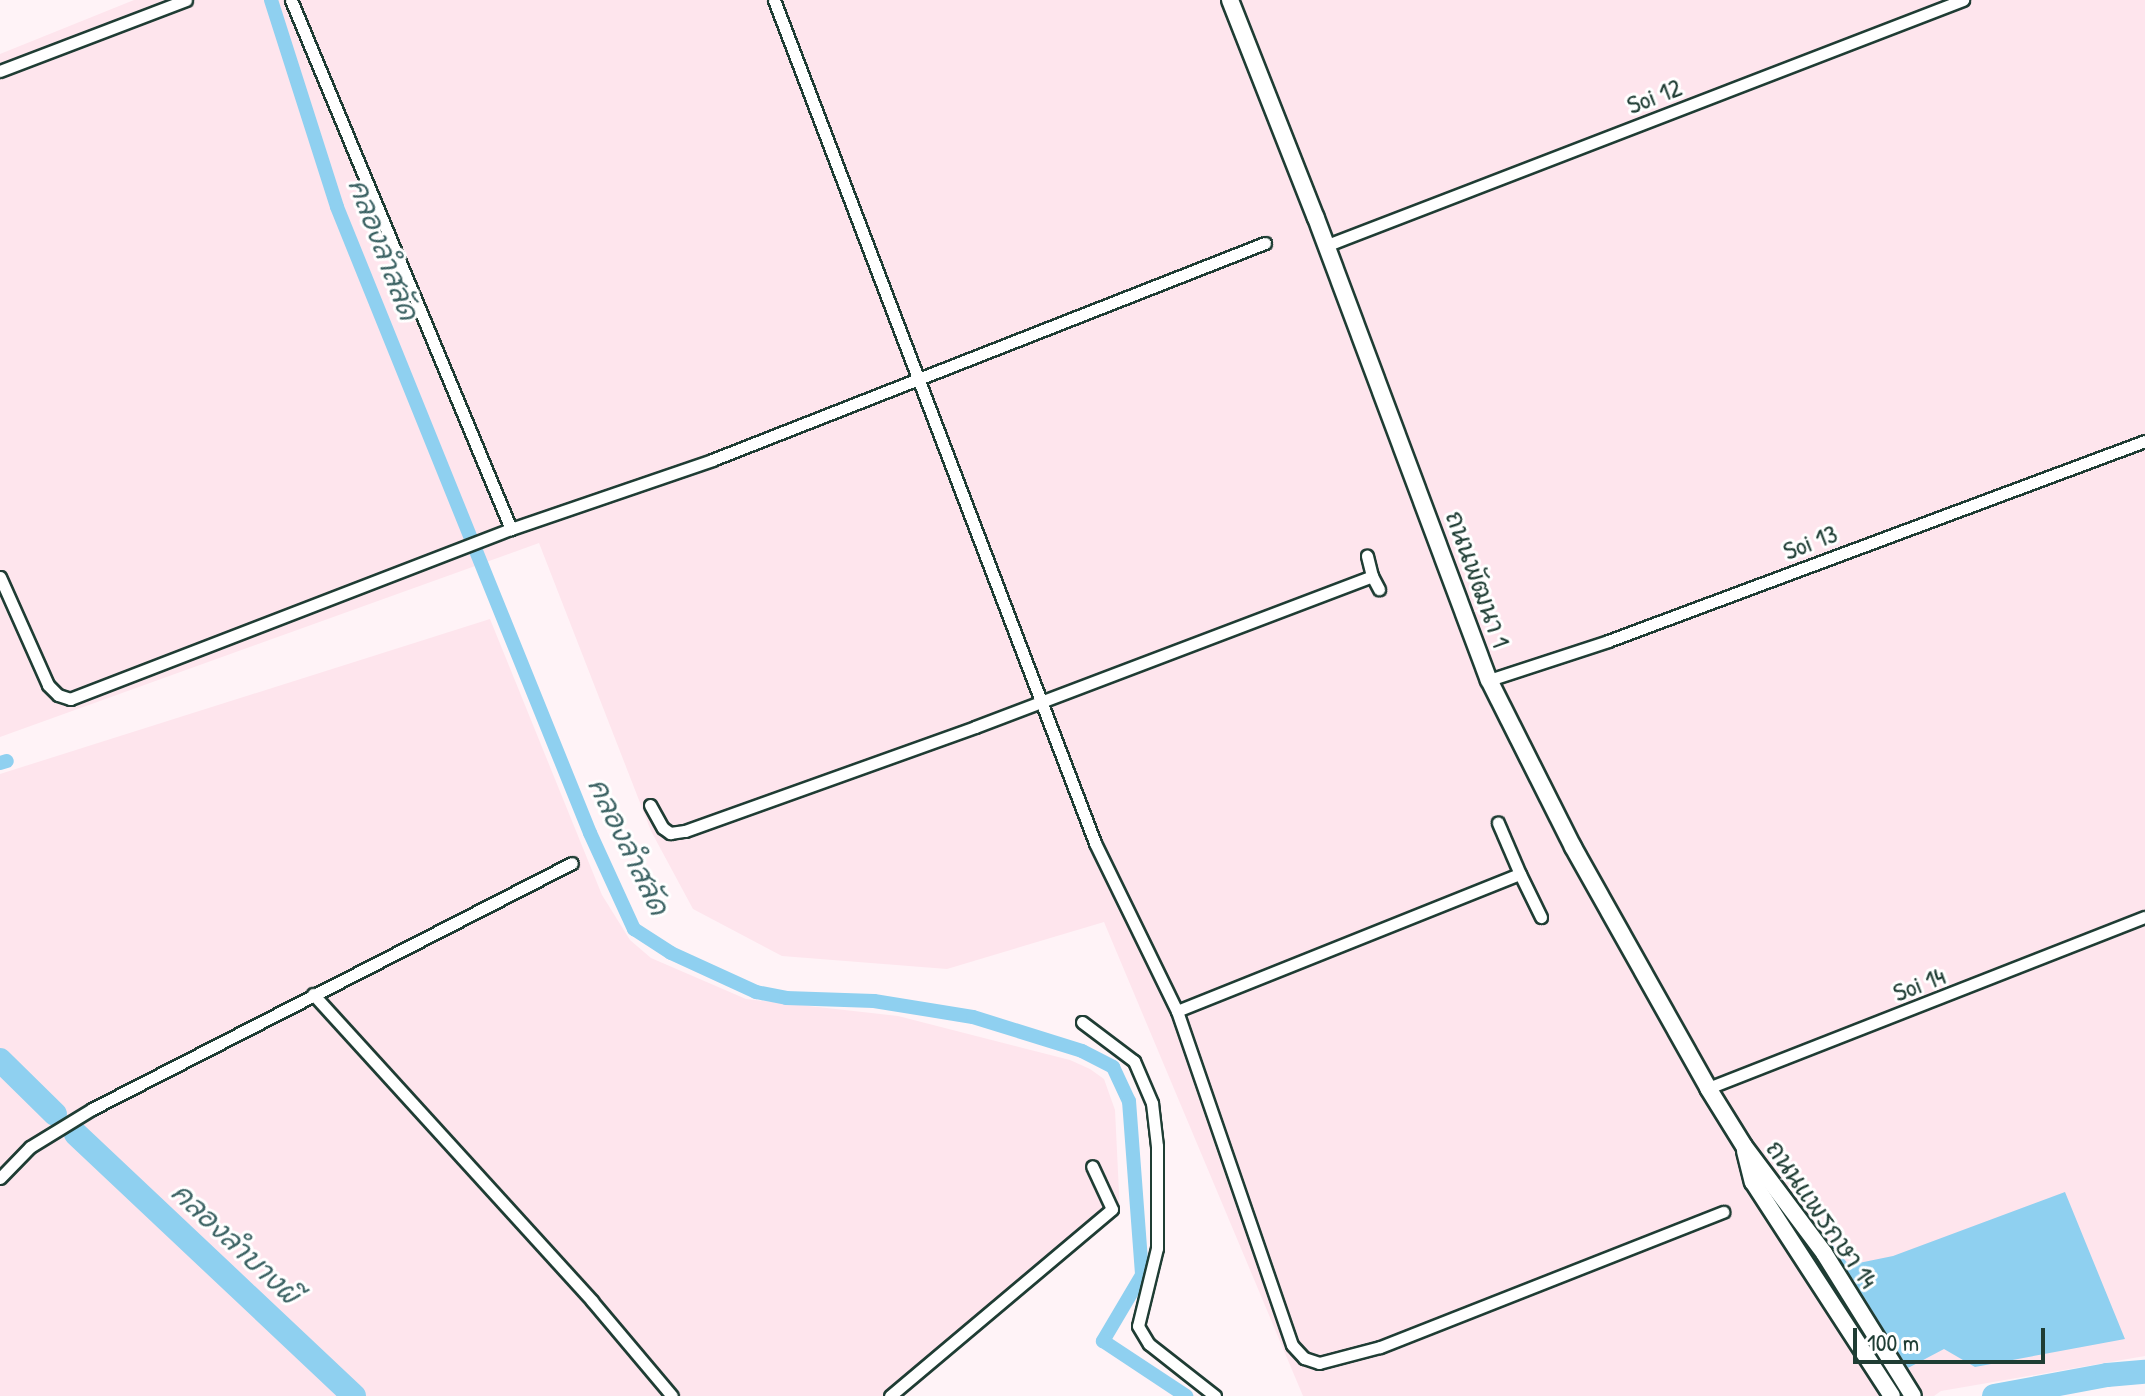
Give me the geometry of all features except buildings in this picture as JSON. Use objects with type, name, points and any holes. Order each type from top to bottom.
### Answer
[{"type":"main road","name":"ถนนพัฒนา 1","points":[[1230,0],[1489,680],[1573,847],[1708,1088],[1744,1146]]},
{"type":"main road","name":"ถนนแพรกษา 14","points":[[1744,1146],[1753,1182],[1892,1396]]},
{"type":"main road","name":"ถนนแพรกษา 14","points":[[1744,1146],[1824,1253],[1913,1396]]},
{"type":"street","points":[[0,71],[186,0]]},
{"type":"street","points":[[291,0],[511,529]]},
{"type":"street","points":[[774,0],[1095,843],[1177,1011],[1292,1345],[1304,1358],[1319,1363],[1384,1346],[1723,1212]]},
{"type":"street","name":"Soi 12","points":[[1325,246],[1963,0]]},
{"type":"street","points":[[0,577],[48,685],[58,695],[70,699],[511,529],[623,493],[1265,243]]},
{"type":"street","name":"Soi 13","points":[[1489,680],[1608,641],[2145,441]]},
{"type":"street","points":[[1367,556],[1379,589]]},
{"type":"street","points":[[650,805],[663,828],[670,833],[685,831],[1041,702],[1372,576]]},
{"type":"street","points":[[1498,823],[1541,917]]},
{"type":"street","points":[[0,1178],[30,1147],[54,1130],[572,863]]},
{"type":"street","points":[[1177,1011],[1520,874]]},
{"type":"street","name":"Soi 14","points":[[1708,1088],[2145,917]]},
{"type":"street","points":[[313,994],[592,1301],[672,1396]]},
{"type":"street","points":[[1082,1022],[1134,1061],[1152,1103],[1157,1146],[1157,1248],[1138,1326],[1149,1344],[1215,1396]]},
{"type":"street","points":[[890,1396],[1112,1209],[1092,1166]]},
{"type":"shaded area","points":[[134,0],[2145,0],[2145,1356],[1941,1391],[1934,1396],[1303,1396],[1104,922],[947,969],[782,956],[693,909],[651,831],[539,543],[0,737],[0,54]]},
{"type":"shaded area","points":[[490,619],[602,895],[630,940],[651,958],[746,999],[898,1016],[1070,1060],[1090,1069],[1104,1079],[1115,1110],[1120,1213],[899,1396],[0,1396],[0,774]]},
{"type":"water","points":[[2065,1192],[2125,1339],[1975,1367],[1944,1349],[1908,1368],[1827,1238],[1849,1265],[1893,1256]]},
{"type":"waterway","name":"คลองลำสลัด","points":[[271,0],[337,207],[590,833],[634,929],[671,953],[756,992],[786,998],[874,1001],[973,1017],[1082,1051],[1113,1067],[1129,1101],[1142,1275],[1103,1341],[1186,1396]]},
{"type":"waterway","points":[[0,763],[7,761]]},
{"type":"waterway","name":"คลองลำบางผี","points":[[0,1060],[55,1114]]},
{"type":"waterway","name":"คลองลำบางผี","points":[[76,1134],[354,1396]]},
{"type":"waterway","points":[[1994,1396],[2107,1375],[2145,1372]]}]
